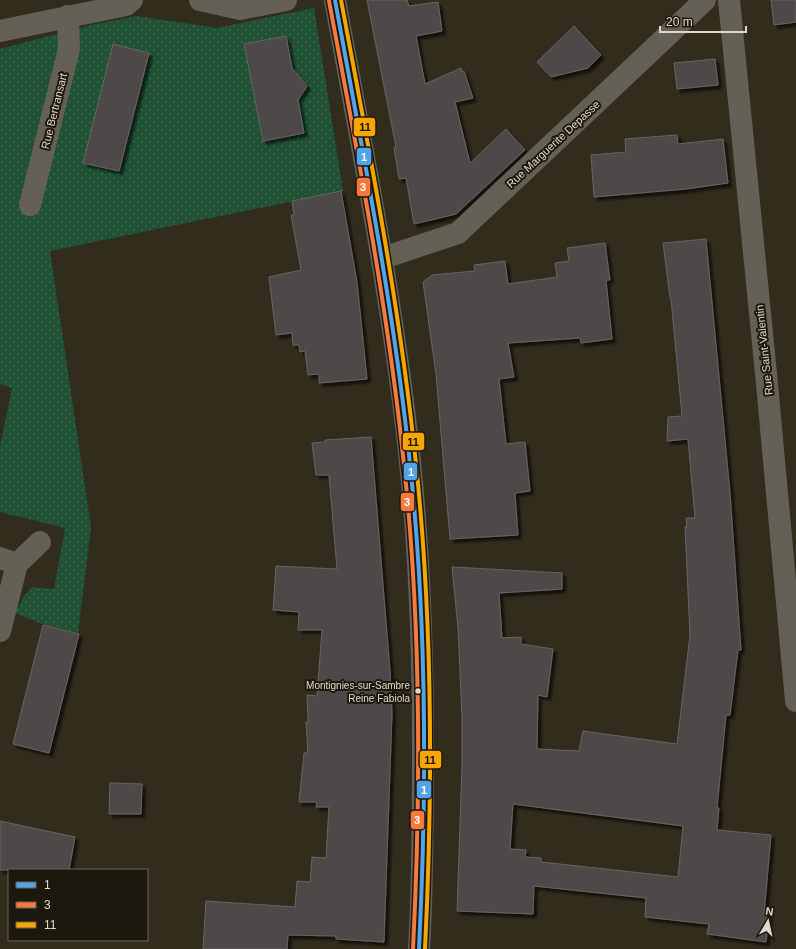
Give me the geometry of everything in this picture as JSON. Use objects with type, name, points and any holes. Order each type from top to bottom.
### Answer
[{"type":"main road","points":[[335,0],[383,258],[407,427],[419,577],[423,693],[423,879],[419,949]]},
{"type":"street","points":[[0,31],[126,5],[132,0]]},
{"type":"street","points":[[200,0],[240,9],[286,0]]},
{"type":"street","name":"Rue Marguerite Depasse","points":[[383,258],[458,233],[705,0]]},
{"type":"street","name":"Rue Saint-Valentin","points":[[729,0],[768,384],[796,701]]},
{"type":"street","name":"Rue Bertransart","points":[[30,206],[69,49],[68,16]]},
{"type":"street","points":[[0,631],[9,561],[40,542]]},
{"type":"green space","points":[[314,8],[343,191],[50,251],[91,527],[78,633],[43,624],[15,613],[23,598],[32,587],[54,589],[65,528],[0,512],[0,446],[12,388],[0,384],[0,49],[91,25],[137,16],[217,28]]},
{"type":"building","points":[[367,0],[407,0],[409,6],[438,2],[442,31],[416,36],[425,84],[461,68],[462,72],[464,71],[473,98],[455,102],[470,163],[506,129],[525,150],[456,214],[414,224],[406,178],[399,179],[394,148],[396,147]]},
{"type":"building","points":[[771,0],[796,0],[796,22],[774,25]]},
{"type":"building","points":[[574,26],[601,55],[588,68],[551,77],[537,62]]},
{"type":"building","points":[[286,36],[292,68],[307,86],[298,100],[304,133],[263,141],[244,44]]},
{"type":"building","points":[[113,44],[149,53],[119,171],[83,163]]},
{"type":"building","points":[[715,59],[718,85],[677,89],[674,63]]},
{"type":"building","points":[[677,135],[678,144],[723,139],[728,183],[686,189],[594,197],[591,155],[626,152],[625,139]]},
{"type":"building","points":[[341,191],[357,282],[367,379],[319,383],[319,374],[308,375],[305,351],[300,352],[299,345],[293,345],[292,333],[276,335],[269,277],[301,270],[291,215],[294,215],[292,201]]},
{"type":"building","points":[[706,239],[730,493],[741,650],[738,650],[730,715],[726,715],[717,808],[719,808],[717,830],[771,835],[764,914],[769,915],[766,942],[707,934],[709,924],[645,917],[646,898],[534,886],[533,914],[457,911],[462,766],[462,718],[458,628],[452,567],[562,573],[562,589],[499,593],[502,638],[521,637],[521,644],[553,649],[547,697],[538,695],[537,749],[579,751],[583,731],[677,744],[690,635],[685,527],[687,527],[686,518],[695,518],[688,439],[667,441],[668,417],[682,416],[671,299],[663,243]],"holes":[[[513,804],[683,826],[678,877],[541,862],[541,858],[525,857],[526,850],[510,849]]]},
{"type":"building","points":[[605,243],[610,280],[606,280],[612,339],[581,343],[580,338],[508,343],[514,377],[499,379],[506,444],[525,442],[530,491],[515,493],[518,535],[450,539],[436,374],[423,282],[432,275],[475,271],[474,265],[505,261],[508,284],[557,277],[555,263],[569,261],[567,248]]},
{"type":"building","points":[[371,437],[392,713],[384,942],[336,939],[336,936],[288,935],[287,949],[203,949],[206,901],[295,907],[297,881],[310,882],[312,857],[326,858],[329,807],[316,807],[317,802],[299,802],[304,753],[308,753],[306,722],[308,722],[307,695],[317,696],[322,630],[298,630],[299,612],[273,610],[276,566],[337,569],[329,475],[316,475],[312,443],[325,442],[325,440]]},
{"type":"building","points":[[43,625],[79,634],[49,753],[13,744]]},
{"type":"building","points":[[110,783],[142,784],[141,814],[109,814]]},
{"type":"building","points":[[0,821],[75,837],[69,869],[0,870]]},
{"type":"transit line","name":"1","points":[[335,0],[387,289],[403,406],[416,524],[420,585],[424,706],[422,889],[419,949]]},
{"type":"transit line","name":"11","points":[[341,0],[373,173],[402,347],[422,524],[426,585],[430,706],[428,889],[425,949]]},
{"type":"transit line","name":"3","points":[[329,1],[361,174],[390,348],[410,525],[414,585],[418,707],[416,889],[413,949]]},
{"type":"place","name":"Montignies-sur-Sambre Reine Fabiola","points":[[418,691]]}]
